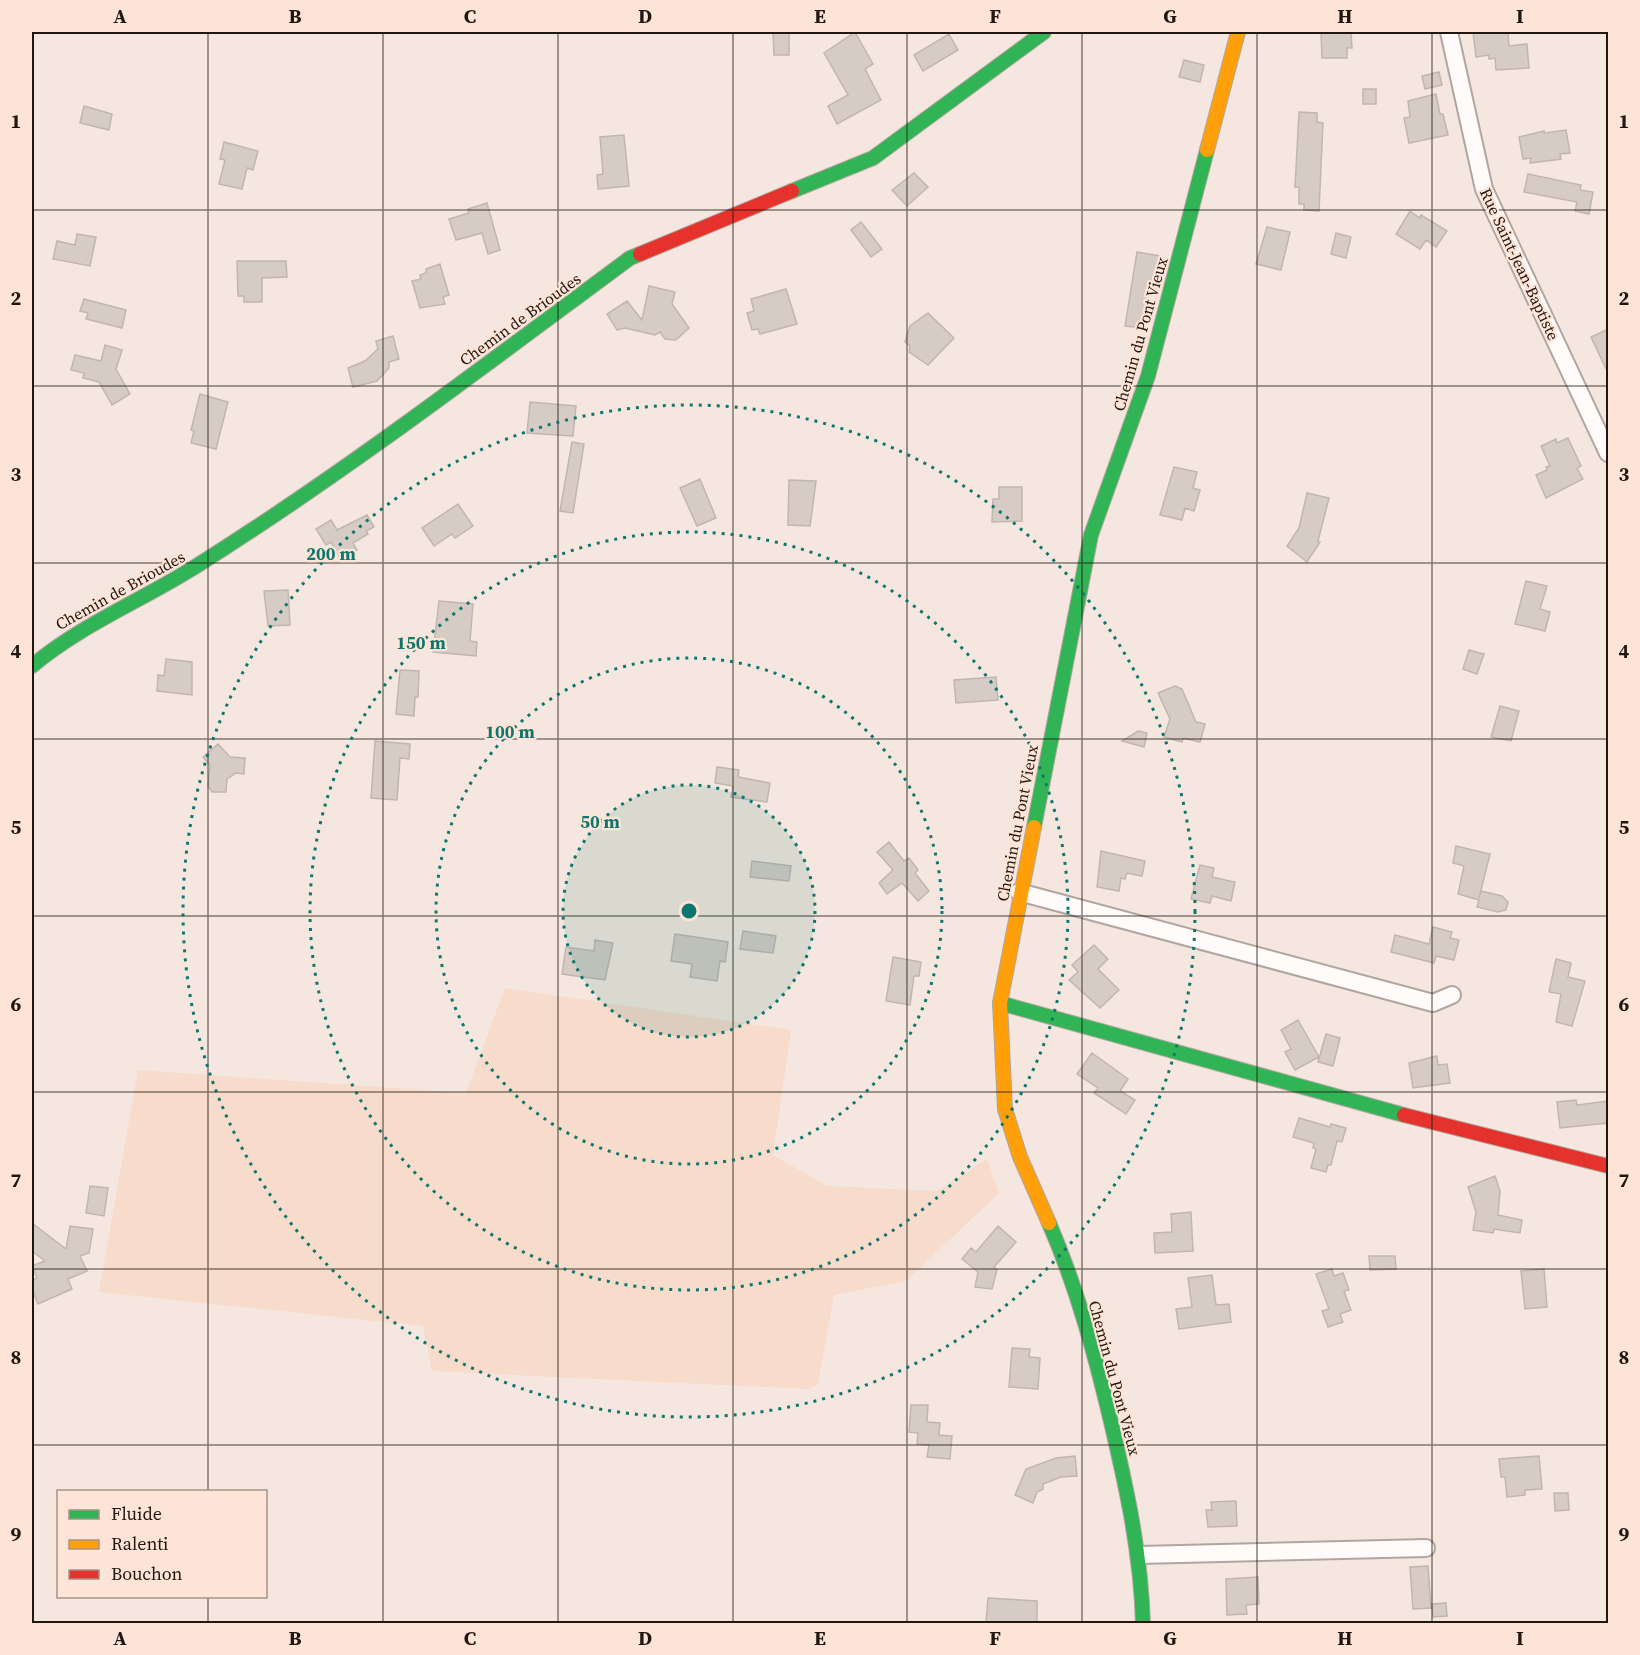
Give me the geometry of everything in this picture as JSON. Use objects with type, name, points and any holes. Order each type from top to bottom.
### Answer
[{"type":"street","name":"Chemin de Brioudes","points":[[32,666],[59,643],[197,566],[399,429],[630,258],[873,158],[1044,32]]},
{"type":"street","name":"Chemin du Pont Vieux","points":[[1143,1623],[1139,1555],[1133,1513],[1092,1343],[1062,1254],[1020,1157],[1005,1109],[1000,1003],[1019,892],[1091,535],[1148,376],[1238,32]]},
{"type":"street","name":"Rue Saint-Jean-Baptiste","points":[[1449,32],[1484,189],[1608,453]]},
{"type":"street","points":[[1019,892],[1433,1003],[1452,995]]},
{"type":"street","points":[[1000,1003],[1385,1110],[1608,1166]]},
{"type":"street","points":[[1139,1555],[1426,1548]]},
{"type":"shaded area","points":[[505,988],[791,1030],[773,1155],[827,1186],[937,1191],[987,1159],[999,1193],[906,1281],[834,1295],[818,1384],[808,1389],[432,1371],[423,1326],[99,1292],[138,1070],[466,1093]]},
{"type":"building","points":[[773,32],[789,32],[789,55],[774,55]]},
{"type":"building","points":[[855,32],[873,64],[865,69],[881,100],[837,124],[828,106],[848,95],[824,53]]},
{"type":"building","points":[[1321,32],[1351,32],[1352,48],[1347,48],[1347,58],[1322,58]]},
{"type":"building","points":[[1473,32],[1508,32],[1509,46],[1527,44],[1529,68],[1496,70],[1495,58],[1489,59],[1489,55],[1476,57]]},
{"type":"building","points":[[949,34],[958,50],[923,71],[914,55]]},
{"type":"building","points":[[1184,60],[1204,65],[1200,82],[1179,77]]},
{"type":"building","points":[[1439,72],[1442,85],[1425,89],[1422,76]]},
{"type":"building","points":[[1363,89],[1376,89],[1376,104],[1363,104]]},
{"type":"building","points":[[1436,94],[1448,135],[1409,143],[1404,118],[1410,117],[1408,101]]},
{"type":"building","points":[[84,106],[112,114],[109,130],[80,123]]},
{"type":"building","points":[[1299,112],[1317,113],[1317,122],[1323,123],[1319,211],[1304,210],[1304,204],[1299,204],[1299,187],[1295,187]]},
{"type":"building","points":[[1566,130],[1570,153],[1560,154],[1561,159],[1530,163],[1531,158],[1523,159],[1519,137],[1544,131],[1544,133]]},
{"type":"building","points":[[624,135],[629,186],[598,189],[597,175],[603,174],[600,137]]},
{"type":"building","points":[[224,142],[258,151],[253,170],[247,168],[242,189],[219,184],[225,160],[220,159]]},
{"type":"building","points":[[914,173],[928,187],[907,206],[892,190]]},
{"type":"building","points":[[1528,174],[1581,185],[1580,190],[1593,192],[1589,214],[1575,211],[1577,202],[1524,192]]},
{"type":"building","points":[[487,203],[500,250],[488,254],[482,233],[456,240],[449,219],[469,213],[468,209]]},
{"type":"building","points":[[1410,211],[1447,231],[1436,247],[1426,240],[1420,249],[1396,234]]},
{"type":"building","points":[[861,222],[882,249],[871,257],[851,230]]},
{"type":"building","points":[[1267,227],[1290,232],[1281,270],[1256,264]]},
{"type":"building","points":[[1336,233],[1351,237],[1346,258],[1331,254]]},
{"type":"building","points":[[77,234],[96,237],[90,266],[53,259],[57,241],[75,245]]},
{"type":"building","points":[[1137,252],[1161,256],[1155,293],[1148,292],[1142,328],[1125,326]]},
{"type":"building","points":[[237,261],[286,261],[287,277],[262,278],[262,302],[244,302],[244,296],[238,296]]},
{"type":"building","points":[[440,264],[449,295],[443,297],[445,304],[420,308],[412,281],[421,279],[420,275],[426,273],[426,269]]},
{"type":"building","points":[[649,286],[675,292],[672,304],[689,328],[676,340],[665,339],[660,332],[655,335],[625,328],[617,330],[607,314],[627,301],[642,320]]},
{"type":"building","points":[[786,289],[797,324],[760,334],[758,329],[752,330],[747,313],[754,311],[751,299]]},
{"type":"building","points":[[84,299],[126,310],[122,328],[86,319],[88,313],[80,311]]},
{"type":"building","points":[[928,313],[954,338],[928,365],[909,352],[910,346],[905,342],[910,326]]},
{"type":"building","points":[[1608,329],[1608,373],[1591,337]]},
{"type":"building","points":[[393,336],[399,359],[389,362],[389,368],[377,381],[353,387],[348,368],[365,361],[378,349],[376,341]]},
{"type":"building","points":[[105,345],[122,350],[116,369],[130,394],[112,405],[99,382],[83,378],[84,373],[71,370],[75,355],[101,361]]},
{"type":"building","points":[[200,394],[228,402],[216,449],[191,443],[194,431],[191,430]]},
{"type":"building","points":[[530,402],[576,406],[573,436],[527,433]]},
{"type":"building","points":[[1568,438],[1581,466],[1577,468],[1583,479],[1546,498],[1536,475],[1550,466],[1541,446],[1556,439],[1557,443]]},
{"type":"building","points":[[572,442],[584,444],[573,513],[560,511]]},
{"type":"building","points":[[1174,467],[1197,472],[1193,488],[1200,490],[1194,511],[1185,508],[1182,520],[1160,515]]},
{"type":"building","points":[[700,479],[716,518],[697,526],[680,488]]},
{"type":"building","points":[[789,480],[816,481],[810,526],[788,525]]},
{"type":"building","points":[[999,487],[1022,487],[1022,521],[992,522],[993,499],[999,499]]},
{"type":"building","points":[[1307,493],[1329,498],[1318,541],[1320,542],[1307,562],[1287,546],[1299,528]]},
{"type":"building","points":[[458,504],[473,526],[455,538],[452,534],[434,546],[422,528]]},
{"type":"building","points":[[367,515],[374,527],[366,531],[368,534],[353,543],[357,550],[341,559],[331,542],[326,545],[316,529],[331,520],[337,530]]},
{"type":"building","points":[[1526,581],[1547,586],[1540,609],[1550,612],[1545,631],[1515,624]]},
{"type":"building","points":[[288,590],[290,625],[268,626],[264,591]]},
{"type":"building","points":[[439,601],[473,604],[470,641],[477,642],[476,656],[433,652]]},
{"type":"building","points":[[1469,650],[1484,654],[1477,674],[1463,669]]},
{"type":"building","points":[[166,659],[192,662],[192,695],[157,691],[158,675],[164,676]]},
{"type":"building","points":[[400,670],[419,671],[418,697],[415,697],[414,716],[396,714]]},
{"type":"building","points":[[996,677],[998,700],[956,703],[954,680]]},
{"type":"building","points":[[1175,686],[1182,689],[1196,722],[1205,724],[1200,742],[1183,738],[1182,742],[1164,737],[1170,719],[1158,693]]},
{"type":"building","points":[[1500,706],[1519,711],[1511,741],[1491,737]]},
{"type":"building","points":[[1138,731],[1147,733],[1144,747],[1122,741]]},
{"type":"building","points":[[375,741],[410,744],[409,759],[400,758],[397,800],[371,798]]},
{"type":"building","points":[[218,744],[230,757],[245,758],[244,774],[236,773],[227,779],[226,792],[212,792],[208,786],[210,765],[203,757]]},
{"type":"building","points":[[717,767],[739,770],[738,777],[770,783],[767,802],[731,797],[733,786],[715,783]]},
{"type":"building","points":[[889,842],[904,861],[909,858],[918,870],[915,873],[929,891],[918,901],[902,883],[887,894],[879,883],[893,870],[877,852]]},
{"type":"building","points":[[1456,846],[1490,854],[1479,898],[1481,891],[1502,896],[1508,902],[1506,910],[1498,912],[1477,907],[1479,900],[1458,894],[1464,866],[1453,863]]},
{"type":"building","points":[[1101,851],[1145,861],[1142,876],[1127,873],[1125,879],[1121,878],[1119,891],[1097,887]]},
{"type":"building","points":[[752,861],[791,866],[789,881],[750,877]]},
{"type":"building","points":[[1200,865],[1214,868],[1212,877],[1235,882],[1231,901],[1212,896],[1210,903],[1191,899]]},
{"type":"building","points":[[1433,927],[1452,932],[1450,938],[1459,940],[1454,960],[1436,956],[1434,963],[1391,952],[1395,935],[1429,944]]},
{"type":"building","points":[[743,931],[776,936],[773,953],[740,949]]},
{"type":"building","points":[[675,934],[728,942],[725,962],[720,961],[717,981],[690,977],[692,964],[671,961]]},
{"type":"building","points":[[595,940],[613,943],[605,980],[562,974],[566,947],[594,951]]},
{"type":"building","points":[[1094,945],[1108,959],[1098,969],[1119,990],[1100,1008],[1069,980],[1078,972],[1072,965]]},
{"type":"building","points":[[893,957],[921,962],[919,976],[914,976],[910,1005],[886,1001]]},
{"type":"building","points":[[1556,959],[1571,963],[1568,977],[1585,981],[1572,1026],[1556,1022],[1561,994],[1549,992]]},
{"type":"building","points":[[1298,1020],[1319,1057],[1295,1070],[1285,1052],[1291,1049],[1281,1030]]},
{"type":"building","points":[[1326,1034],[1340,1038],[1333,1066],[1318,1062]]},
{"type":"building","points":[[1092,1053],[1128,1079],[1120,1091],[1135,1100],[1126,1114],[1094,1093],[1098,1088],[1077,1074]]},
{"type":"building","points":[[1437,1056],[1438,1065],[1447,1064],[1450,1083],[1413,1088],[1409,1063]]},
{"type":"building","points":[[1576,1100],[1577,1105],[1608,1101],[1608,1123],[1560,1128],[1557,1102]]},
{"type":"building","points":[[1299,1118],[1330,1127],[1331,1124],[1346,1128],[1342,1142],[1337,1141],[1331,1165],[1328,1165],[1326,1172],[1311,1168],[1316,1149],[1313,1148],[1314,1143],[1293,1137]]},
{"type":"building","points":[[1495,1176],[1500,1191],[1498,1215],[1522,1220],[1520,1233],[1494,1229],[1493,1233],[1473,1230],[1476,1212],[1468,1187]]},
{"type":"building","points":[[90,1186],[108,1188],[104,1216],[86,1213]]},
{"type":"building","points":[[1191,1212],[1193,1251],[1155,1253],[1154,1233],[1172,1232],[1171,1214]]},
{"type":"building","points":[[32,1223],[66,1249],[70,1226],[93,1229],[89,1253],[80,1256],[87,1271],[68,1279],[72,1289],[38,1304],[32,1289],[32,1280],[37,1278],[32,1266],[45,1261],[32,1251]]},
{"type":"building","points":[[998,1226],[1016,1242],[994,1267],[997,1270],[992,1289],[975,1287],[978,1272],[962,1259],[971,1248],[976,1252]]},
{"type":"building","points":[[1369,1256],[1395,1256],[1396,1269],[1370,1270]]},
{"type":"building","points":[[1332,1269],[1334,1276],[1343,1273],[1349,1290],[1344,1291],[1351,1310],[1340,1314],[1343,1322],[1328,1327],[1322,1311],[1329,1309],[1316,1274]]},
{"type":"building","points":[[1544,1269],[1547,1307],[1525,1309],[1521,1271]]},
{"type":"building","points":[[1212,1275],[1216,1305],[1229,1304],[1231,1322],[1179,1329],[1176,1309],[1192,1307],[1188,1278]]},
{"type":"building","points":[[1012,1348],[1030,1349],[1029,1357],[1040,1358],[1038,1389],[1009,1387]]},
{"type":"building","points":[[911,1405],[928,1405],[927,1422],[940,1423],[939,1435],[952,1436],[950,1459],[927,1457],[929,1445],[917,1444],[918,1433],[909,1432]]},
{"type":"building","points":[[1075,1456],[1077,1476],[1061,1477],[1043,1484],[1043,1489],[1037,1492],[1033,1503],[1015,1495],[1026,1469],[1056,1458]]},
{"type":"building","points":[[1539,1456],[1542,1489],[1525,1490],[1525,1495],[1507,1497],[1505,1477],[1501,1477],[1499,1459]]},
{"type":"building","points":[[1554,1493],[1568,1493],[1569,1510],[1555,1511]]},
{"type":"building","points":[[1236,1501],[1237,1526],[1208,1527],[1206,1510],[1212,1510],[1211,1502]]},
{"type":"building","points":[[1428,1566],[1431,1608],[1413,1609],[1410,1567]]},
{"type":"building","points":[[1258,1577],[1259,1604],[1246,1605],[1247,1614],[1227,1615],[1226,1579]]},
{"type":"building","points":[[988,1598],[1037,1601],[1037,1623],[986,1623]]},
{"type":"building","points":[[1446,1603],[1447,1616],[1433,1617],[1432,1604]]},
{"type":"traffic: fast","points":[[792,191],[873,158],[1044,32]]},
{"type":"traffic: fast","points":[[1034,827],[1091,535],[1148,376],[1207,150]]},
{"type":"traffic: fast","points":[[32,666],[71,637],[177,578],[254,529],[417,416],[630,258],[640,254]]},
{"type":"traffic: fast","points":[[1000,1003],[1404,1115]]},
{"type":"traffic: fast","points":[[1049,1223],[1085,1321],[1111,1422],[1128,1497],[1136,1547],[1143,1624]]},
{"type":"traffic: slow","points":[[1207,150],[1238,32]]},
{"type":"traffic: slow","points":[[1034,827],[1000,1003],[1005,1109],[1020,1157],[1049,1223]]},
{"type":"traffic: jam","points":[[640,254],[792,191]]},
{"type":"traffic: jam","points":[[1404,1115],[1608,1166]]}]
